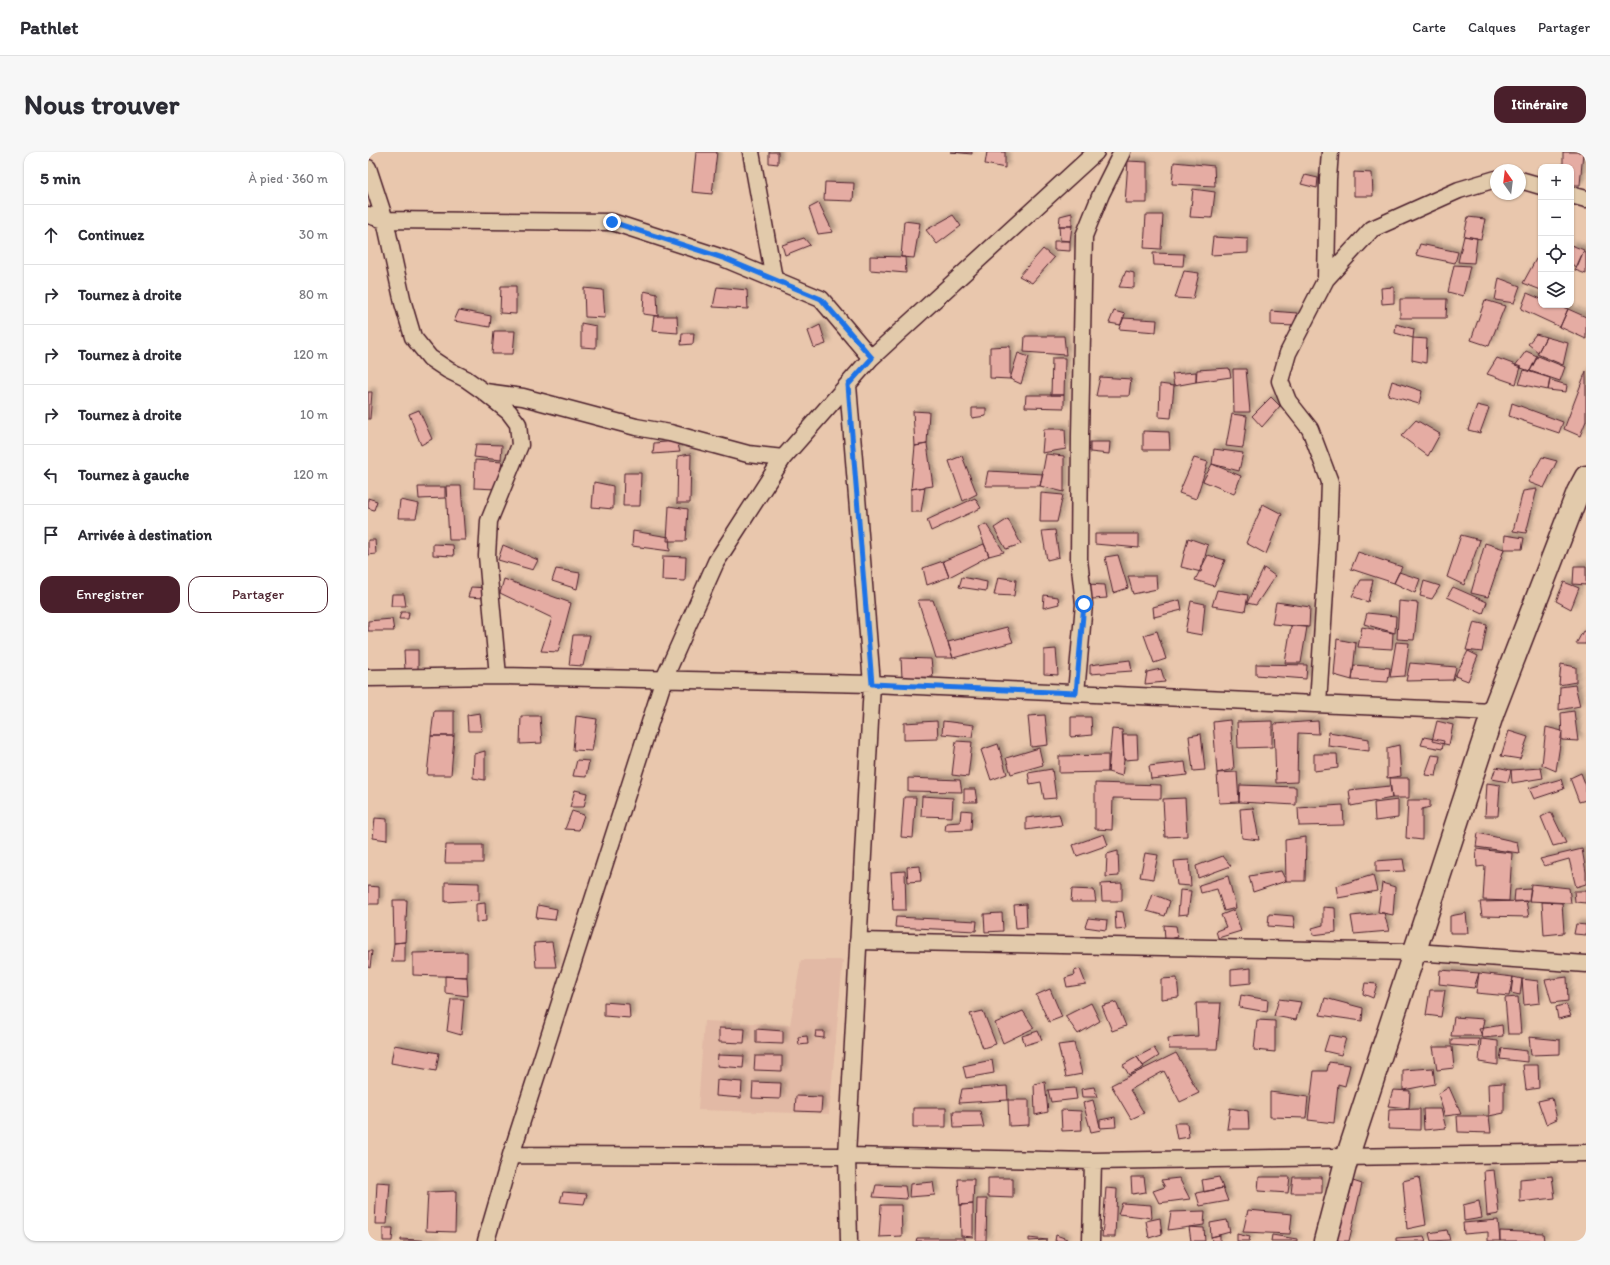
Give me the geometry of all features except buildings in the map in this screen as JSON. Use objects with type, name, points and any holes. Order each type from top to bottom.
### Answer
[{"type":"main road","points":[[1325,1241],[1347,1158],[1493,712],[1578,492],[1586,477]]},
{"type":"street","points":[[751,152],[774,279]]},
{"type":"street","points":[[486,1241],[511,1155],[664,679],[716,562],[783,458],[872,358],[1096,152]]},
{"type":"street","points":[[1076,693],[1084,604],[1079,559],[1084,236],[1101,194],[1122,152]]},
{"type":"street","points":[[1326,279],[1330,152]]},
{"type":"street","points":[[368,168],[385,220],[403,303],[413,337],[430,358],[448,370],[466,379],[483,391],[509,412],[518,424],[520,445],[489,521],[487,556],[498,676]]},
{"type":"street","points":[[1318,704],[1328,542],[1330,482],[1310,429],[1288,401],[1280,381],[1288,353],[1326,279],[1372,229],[1459,190],[1490,181]]},
{"type":"street","points":[[1526,182],[1538,185]]},
{"type":"street","points":[[1574,196],[1586,199]]},
{"type":"street","points":[[368,215],[385,220],[612,222],[723,258],[821,299],[872,358]]},
{"type":"street","points":[[848,385],[872,684],[847,1156],[849,1241]]},
{"type":"street","points":[[483,391],[524,397],[636,427],[670,433],[748,454],[783,458]]},
{"type":"street","points":[[368,678],[498,676],[872,684],[1493,712]]},
{"type":"street","points":[[858,941],[1415,952],[1586,964]]},
{"type":"street","points":[[511,1155],[847,1156],[1093,1161],[1586,1153]]},
{"type":"street","points":[[1091,1241],[1093,1161]]},
{"type":"shaded area","points":[[801,960],[843,960],[829,1114],[698,1110],[704,1021],[790,1025]]},
{"type":"route","points":[[612,222],[723,258],[821,299],[872,358],[848,385],[872,684],[1076,693],[1084,604]]}]
